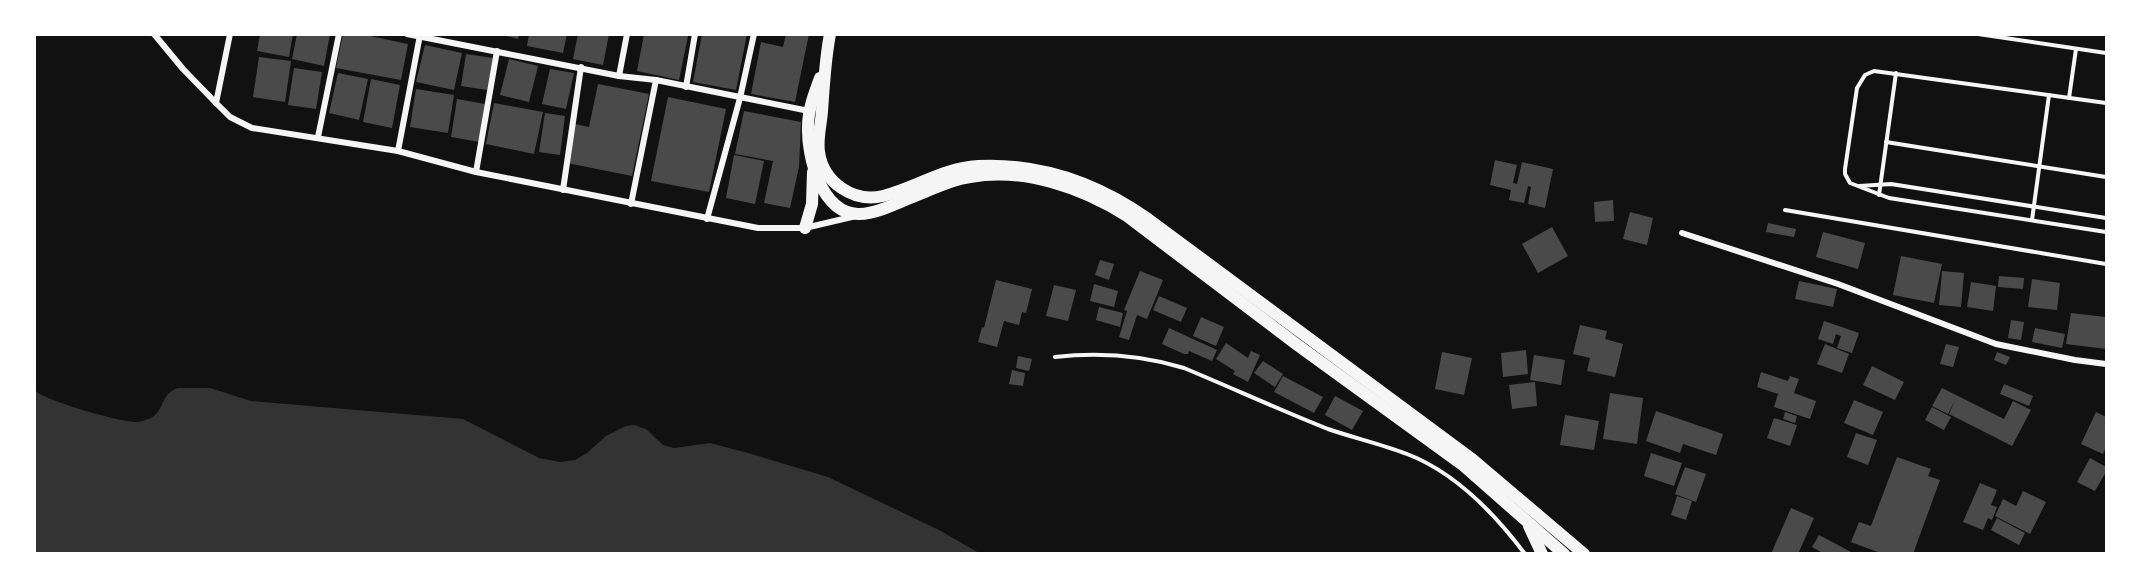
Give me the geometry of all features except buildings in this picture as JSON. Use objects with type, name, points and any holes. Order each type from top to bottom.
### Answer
[{"type":"main road","points":[[830,34],[825,63],[819,142],[822,164],[834,182],[842,189],[852,194],[873,198],[954,170],[975,166],[997,166],[1019,167],[1064,176],[1108,194],[1148,219],[1472,459],[1584,554]]},
{"type":"main road","points":[[805,228],[812,204],[813,168],[808,139],[810,111],[825,63]]},
{"type":"main road","points":[[813,168],[831,201],[844,211],[860,214],[957,179],[989,175],[1041,180],[1097,198],[1127,216],[1287,337],[1464,466],[1564,554]]},
{"type":"main road","points":[[873,198],[875,210]]},
{"type":"main road","points":[[1528,522],[1542,554]]},
{"type":"street","points":[[154,34],[183,69],[230,117],[252,128],[398,151],[476,172],[758,228],[805,228],[860,214]]},
{"type":"street","points":[[216,103],[230,34]]},
{"type":"street","points":[[318,137],[339,34]]},
{"type":"street","points":[[407,34],[810,111]]},
{"type":"street","points":[[619,76],[627,34]]},
{"type":"street","points":[[686,87],[695,34]]},
{"type":"street","points":[[707,219],[740,98],[754,34]]},
{"type":"street","points":[[398,151],[420,36]]},
{"type":"street","points":[[476,172],[497,51]]},
{"type":"street","points":[[563,190],[581,67]]},
{"type":"street","points":[[631,204],[656,80]]},
{"type":"street","points":[[1682,233],[1838,284],[1996,344],[2106,364]]},
{"type":"lane","points":[[1978,34],[2106,53]]},
{"type":"lane","points":[[2069,98],[2076,49]]},
{"type":"lane","points":[[2106,103],[1874,71],[1865,75],[1858,83],[1845,174],[1850,183],[1879,195],[2106,232]]},
{"type":"lane","points":[[1879,195],[1896,73]]},
{"type":"lane","points":[[2032,220],[2049,95]]},
{"type":"lane","points":[[1886,142],[2106,177]]},
{"type":"lane","points":[[1859,186],[1881,183],[2106,218]]},
{"type":"lane","points":[[1785,210],[2106,264]]},
{"type":"lane","points":[[1055,357],[1098,354],[1142,357],[1163,362],[1184,368],[1329,429],[1407,454],[1428,463],[1477,500],[1525,554]]},
{"type":"shaded area","points":[[178,388],[210,388],[251,401],[463,419],[539,458],[560,462],[575,460],[587,453],[606,436],[626,426],[634,425],[646,429],[663,445],[674,448],[710,443],[828,477],[939,530],[979,553],[35,553],[35,391],[85,411],[137,422],[155,415],[168,394]]}]
